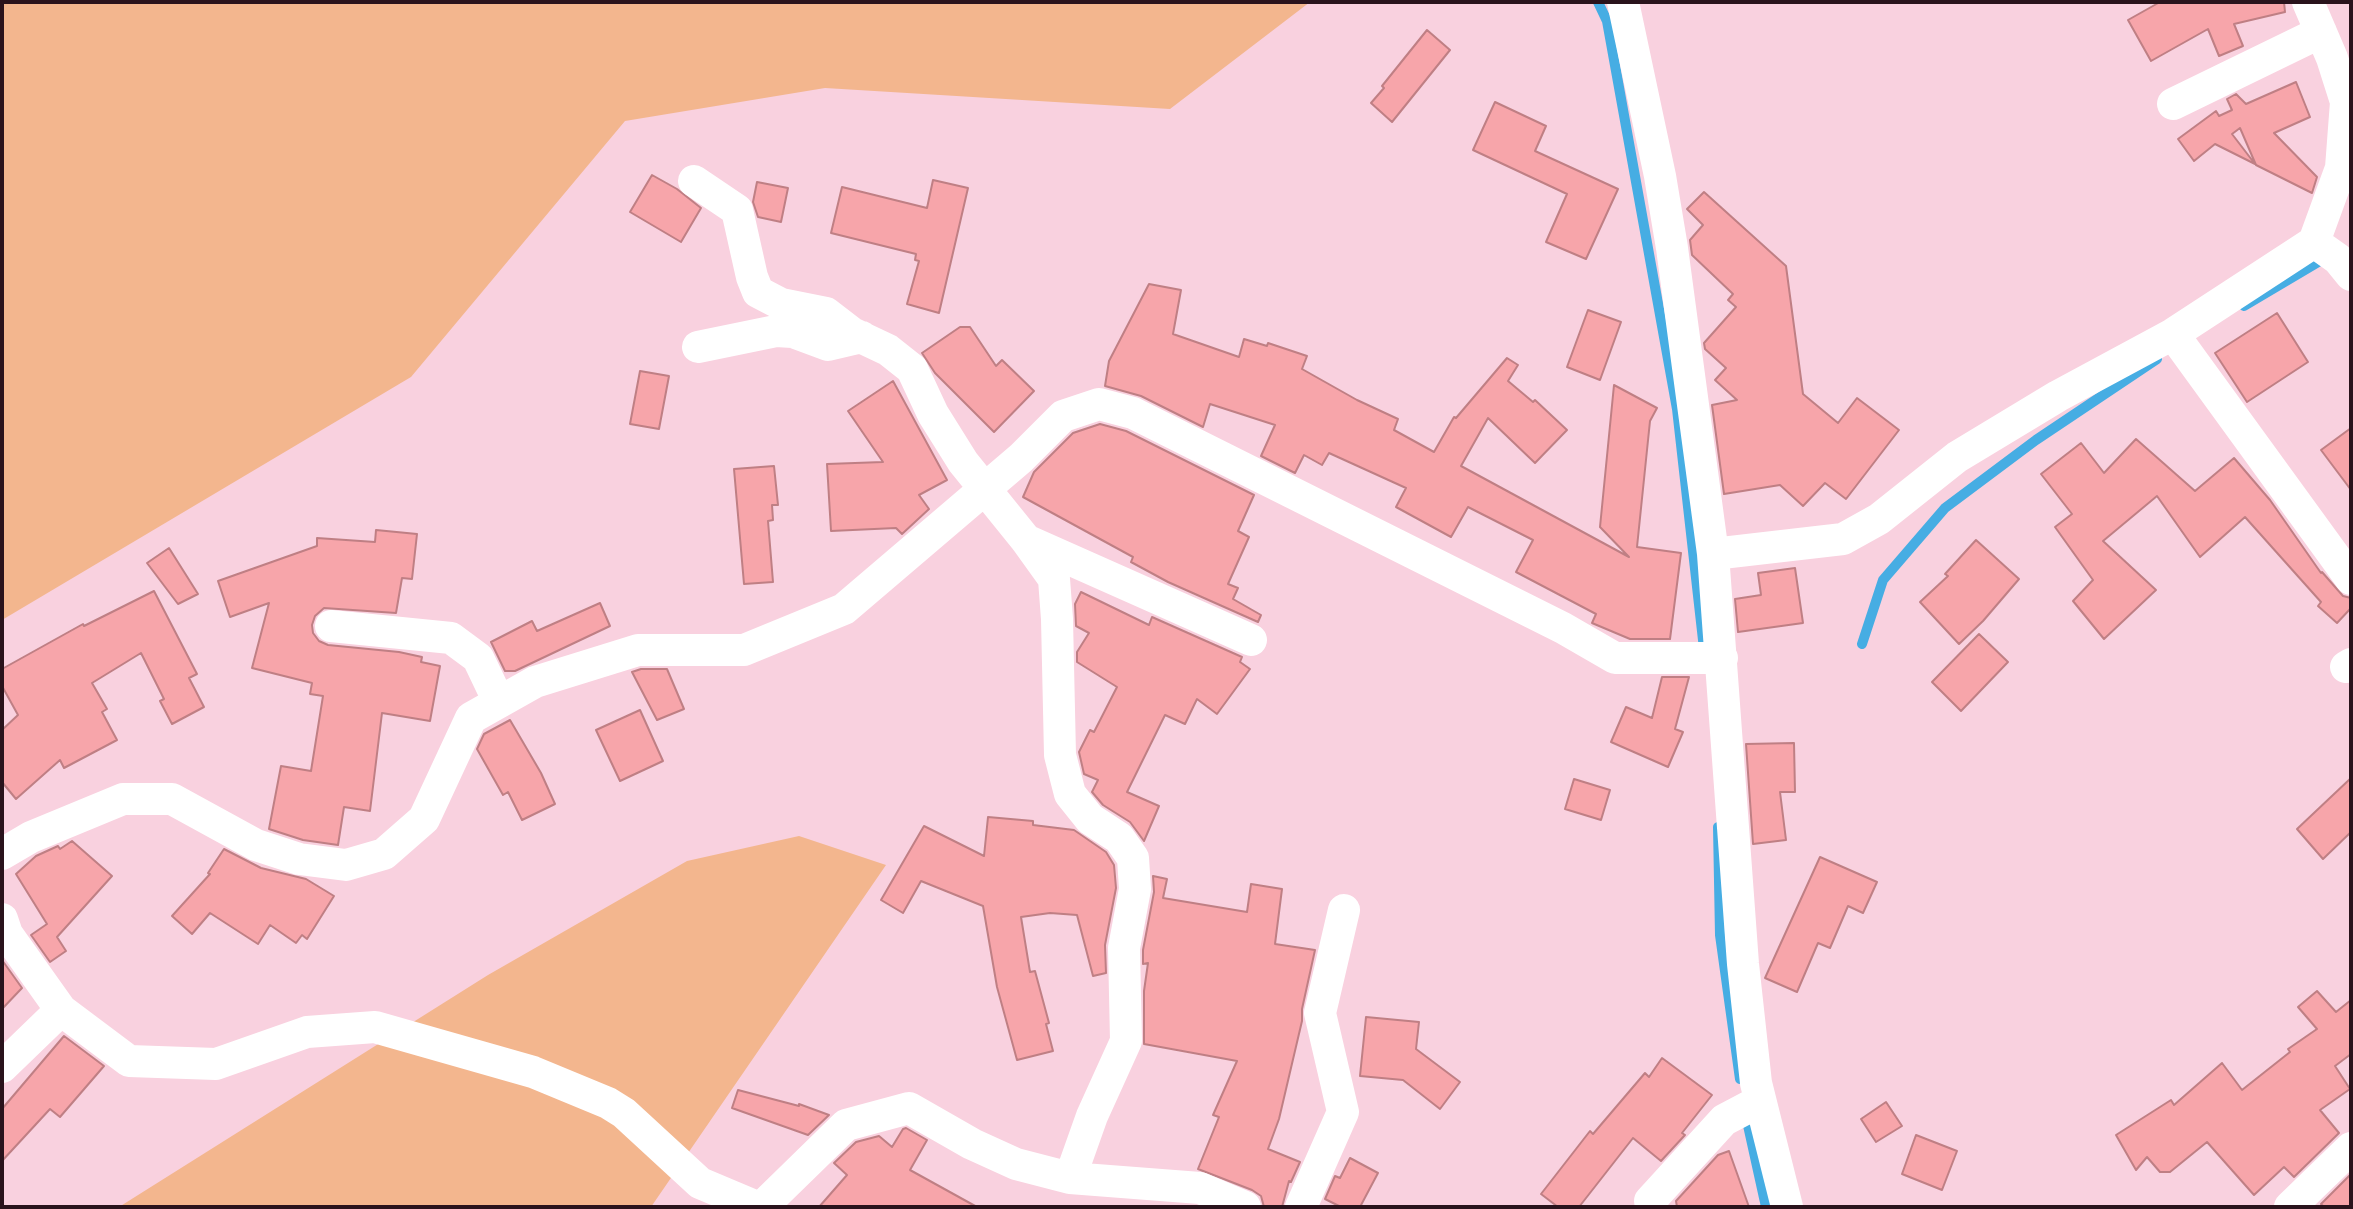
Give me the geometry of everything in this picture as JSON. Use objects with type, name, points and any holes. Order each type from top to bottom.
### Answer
[{"type":"street","points":[[1623,2],[1672,248],[1713,554],[1743,964],[1760,1101],[1787,1207]]},
{"type":"street","points":[[1713,554],[1843,539],[1879,519],[1957,457],[2058,396],[2173,334],[2334,259],[2346,102],[2308,2]]},
{"type":"street","points":[[2173,104],[2321,32]]},
{"type":"street","points":[[694,181],[737,210],[758,292],[781,304],[826,313],[888,350],[912,369],[933,414],[963,462],[1054,579],[1060,755],[1070,794],[1090,819],[1119,838],[1133,858],[1135,889],[1124,948],[1126,1041],[1092,1116],[1070,1178]]},
{"type":"street","points":[[698,347],[776,331],[793,332],[828,345],[862,337]]},
{"type":"street","points":[[2173,334],[2351,579]]},
{"type":"street","points":[[2,854],[31,837],[123,799],[172,799],[256,845],[299,859],[346,865],[384,854],[424,819],[471,718],[535,682],[638,650],[744,650],[844,609],[984,491],[1063,416],[1099,404],[1133,413],[1563,628],[1615,658],[1722,658]]},
{"type":"street","points":[[1026,540],[1251,640]]},
{"type":"street","points":[[331,626],[451,638],[478,658],[499,702]]},
{"type":"street","points":[[1301,1207],[1343,1112],[1320,1013],[1344,910]]},
{"type":"street","points":[[2,919],[7,934],[61,1010],[129,1061],[216,1064],[307,1032],[375,1027],[533,1072],[608,1103],[624,1113],[700,1183],[760,1207],[846,1125],[909,1108],[972,1144],[1016,1164],[1070,1178],[1200,1188],[1245,1207]]},
{"type":"street","points":[[2,1067],[61,1010]]},
{"type":"street","points":[[1650,1201],[1724,1120],[1760,1101]]},
{"type":"street","points":[[2290,1207],[2351,1148]]},
{"type":"shaded area","points":[[2,2],[1310,2],[1170,109],[825,88],[625,121],[411,377],[2,620]]},
{"type":"shaded area","points":[[799,836],[886,865],[651,1207],[119,1207],[488,975],[687,861]]},
{"type":"building","points":[[2160,2],[2284,2],[2285,12],[2234,24],[2243,46],[2219,56],[2208,29],[2151,61],[2128,20]]},
{"type":"building","points":[[1427,30],[1450,50],[1392,122],[1371,103]]},
{"type":"building","points":[[2296,82],[2310,117],[2274,133],[2317,177],[2312,193],[2256,165],[2240,128],[2232,134],[2255,164],[2215,144],[2194,161],[2178,139],[2216,111],[2219,116],[2232,110],[2227,99],[2236,94],[2246,104]]},
{"type":"building","points":[[1495,102],[1546,126],[1535,151],[1618,189],[1586,259],[1546,242],[1567,194],[1473,150]]},
{"type":"building","points":[[652,175],[701,208],[681,242],[630,212]]},
{"type":"building","points":[[933,180],[968,188],[939,313],[907,304],[919,261],[915,260],[916,254],[831,233],[842,187],[927,208]]},
{"type":"building","points":[[757,182],[788,188],[781,222],[758,217],[753,202]]},
{"type":"building","points":[[1704,192],[1786,266],[1803,394],[1838,423],[1857,398],[1899,430],[1846,499],[1825,483],[1803,506],[1780,485],[1724,494],[1712,405],[1737,400],[1715,380],[1726,368],[1705,349],[1704,343],[1736,307],[1728,300],[1733,294],[1692,255],[1690,240],[1703,225],[1687,209]]},
{"type":"building","points":[[1149,284],[1181,290],[1173,334],[1239,357],[1244,339],[1307,356],[1302,369],[1398,419],[1394,430],[1434,452],[1454,417],[1507,358],[1518,365],[1508,381],[1533,402],[1535,400],[1567,430],[1535,463],[1488,418],[1461,466],[1629,557],[1600,527],[1614,385],[1657,408],[1650,421],[1637,547],[1681,553],[1670,639],[1630,639],[1592,623],[1596,614],[1516,572],[1533,540],[1468,507],[1451,537],[1396,507],[1406,488],[1329,453],[1322,465],[1304,455],[1295,473],[1261,456],[1275,425],[1210,404],[1203,427],[1141,396],[1105,386],[1109,361]]},
{"type":"building","points":[[1588,310],[1621,322],[1600,380],[1567,367]]},
{"type":"building","points":[[2277,313],[2308,362],[2247,402],[2215,353]]},
{"type":"building","points":[[960,327],[970,327],[996,366],[1002,360],[1034,391],[994,432],[935,373],[922,353]]},
{"type":"building","points":[[640,371],[669,376],[659,429],[630,424]]},
{"type":"building","points":[[893,381],[947,480],[919,495],[929,509],[902,534],[896,528],[831,531],[827,464],[883,462],[848,411]]},
{"type":"building","points":[[1100,424],[1126,431],[1254,495],[1238,531],[1249,537],[1228,584],[1238,588],[1233,599],[1261,615],[1258,622],[1168,582],[1131,562],[1133,557],[1023,497],[1034,472],[1073,433]]},
{"type":"building","points":[[2351,428],[2351,490],[2321,450]]},
{"type":"building","points":[[2136,439],[2195,491],[2234,458],[2270,500],[2321,573],[2343,596],[2351,598],[2351,608],[2337,623],[2318,606],[2321,602],[2245,517],[2200,557],[2157,496],[2103,541],[2156,590],[2104,639],[2073,601],[2093,580],[2055,527],[2072,514],[2041,474],[2081,443],[2104,473]]},
{"type":"building","points":[[774,466],[778,505],[772,505],[773,520],[768,521],[773,582],[744,584],[734,469]]},
{"type":"building","points":[[376,530],[417,534],[412,579],[402,578],[396,613],[324,608],[315,616],[313,633],[319,641],[328,645],[399,652],[422,657],[421,662],[440,666],[430,721],[382,713],[370,811],[344,807],[338,845],[303,840],[269,829],[281,766],[311,771],[323,696],[310,694],[312,683],[252,668],[269,603],[230,617],[218,581],[317,546],[317,538],[375,542]]},
{"type":"building","points":[[1976,540],[2019,579],[1959,644],[1920,602],[1948,576],[1945,574]]},
{"type":"building","points":[[169,548],[198,594],[178,604],[147,563]]},
{"type":"building","points":[[1795,568],[1803,623],[1738,632],[1735,599],[1761,595],[1758,573]]},
{"type":"building","points":[[154,591],[197,674],[189,678],[204,707],[172,724],[160,701],[164,699],[141,653],[92,683],[107,709],[102,712],[117,740],[64,768],[60,760],[16,799],[2,782],[2,730],[18,715],[2,686],[2,669],[83,624]]},
{"type":"building","points":[[1081,592],[1149,625],[1152,617],[1242,657],[1240,662],[1250,669],[1217,714],[1197,699],[1185,724],[1165,715],[1127,792],[1159,806],[1144,841],[1130,822],[1103,805],[1092,792],[1098,780],[1084,774],[1079,752],[1090,730],[1094,732],[1117,687],[1077,662],[1077,652],[1089,633],[1076,626],[1075,604]]},
{"type":"building","points":[[600,603],[610,626],[515,671],[505,671],[491,642],[532,621],[537,631]]},
{"type":"building","points":[[1979,634],[2008,662],[1961,711],[1932,682]]},
{"type":"building","points":[[667,669],[684,709],[657,720],[632,672]]},
{"type":"building","points":[[1662,677],[1689,677],[1675,729],[1683,732],[1668,767],[1611,742],[1626,707],[1652,718]]},
{"type":"building","points":[[640,710],[663,761],[620,781],[596,730]]},
{"type":"building","points":[[510,720],[555,804],[522,820],[508,792],[503,795],[477,749],[484,734]]},
{"type":"building","points":[[1794,743],[1795,792],[1780,792],[1786,840],[1753,844],[1746,744]]},
{"type":"building","points":[[2351,778],[2351,832],[2323,859],[2297,829]]},
{"type":"building","points":[[1574,779],[1610,790],[1601,820],[1565,809]]},
{"type":"building","points":[[988,817],[1033,821],[1033,825],[1074,830],[1106,852],[1114,865],[1116,888],[1105,945],[1106,973],[1093,976],[1077,915],[1050,913],[1021,917],[1030,972],[1035,971],[1053,1051],[1017,1060],[997,987],[983,906],[921,881],[903,913],[881,900],[924,826],[984,856]]},
{"type":"building","points":[[72,841],[112,876],[57,937],[66,951],[50,962],[31,935],[47,924],[16,874],[36,856],[58,846],[60,849]]},
{"type":"building","points":[[224,849],[261,868],[306,879],[334,896],[307,939],[302,935],[296,943],[270,925],[258,944],[210,913],[192,934],[172,916],[210,874]]},
{"type":"building","points":[[1820,857],[1877,882],[1863,913],[1848,906],[1830,948],[1818,943],[1797,992],[1765,978]]},
{"type":"building","points":[[1153,876],[1167,879],[1163,898],[1247,912],[1251,884],[1282,889],[1275,944],[1315,950],[1279,1119],[1268,1149],[1300,1162],[1289,1181],[1282,1207],[1264,1207],[1261,1196],[1252,1190],[1198,1169],[1219,1117],[1213,1115],[1237,1061],[1144,1044],[1144,991],[1148,963],[1143,964],[1143,950],[1154,892]]},
{"type":"building","points":[[2,960],[22,988],[2,1009]]},
{"type":"building","points":[[2317,991],[2336,1012],[2351,1000],[2351,1054],[2335,1066],[2350,1089],[2320,1110],[2339,1133],[2294,1177],[2284,1167],[2254,1195],[2207,1142],[2170,1172],[2160,1172],[2147,1157],[2136,1170],[2116,1135],[2171,1100],[2174,1105],[2222,1063],[2242,1090],[2290,1052],[2288,1049],[2317,1029],[2298,1007]]},
{"type":"building","points":[[1366,1017],[1419,1022],[1416,1049],[1460,1082],[1440,1109],[1403,1080],[1360,1076]]},
{"type":"building","points":[[64,1036],[104,1066],[60,1117],[50,1109],[2,1161],[2,1109]]},
{"type":"building","points":[[1662,1058],[1712,1095],[1682,1133],[1685,1135],[1661,1161],[1633,1138],[1579,1207],[1558,1207],[1541,1194],[1590,1131],[1593,1134],[1645,1073],[1649,1077]]},
{"type":"building","points":[[738,1090],[799,1104],[829,1115],[808,1135],[732,1108]]},
{"type":"building","points":[[1886,1102],[1902,1126],[1876,1142],[1861,1119]]},
{"type":"building","points":[[906,1128],[927,1140],[910,1170],[977,1207],[819,1207],[847,1175],[834,1163],[856,1142],[879,1136],[892,1147]]},
{"type":"building","points":[[1916,1135],[1957,1151],[1942,1190],[1902,1174]]},
{"type":"building","points":[[1729,1151],[1749,1207],[1677,1207],[1676,1201],[1718,1155]]},
{"type":"building","points":[[1350,1158],[1378,1173],[1360,1207],[1341,1207],[1325,1199],[1335,1176],[1340,1178]]},
{"type":"building","points":[[2351,1174],[2351,1207],[2324,1207],[2321,1204]]},
{"type":"waterway","points":[[1598,2],[1607,21],[1677,409],[1704,649]]},
{"type":"waterway","points":[[2244,306],[2320,261],[2322,254]]},
{"type":"waterway","points":[[1862,644],[1883,580],[1945,508],[2036,440],[2157,359]]},
{"type":"waterway","points":[[1718,827],[1720,935],[1740,1079]]},
{"type":"waterway","points":[[1747,1121],[1766,1207]]}]
